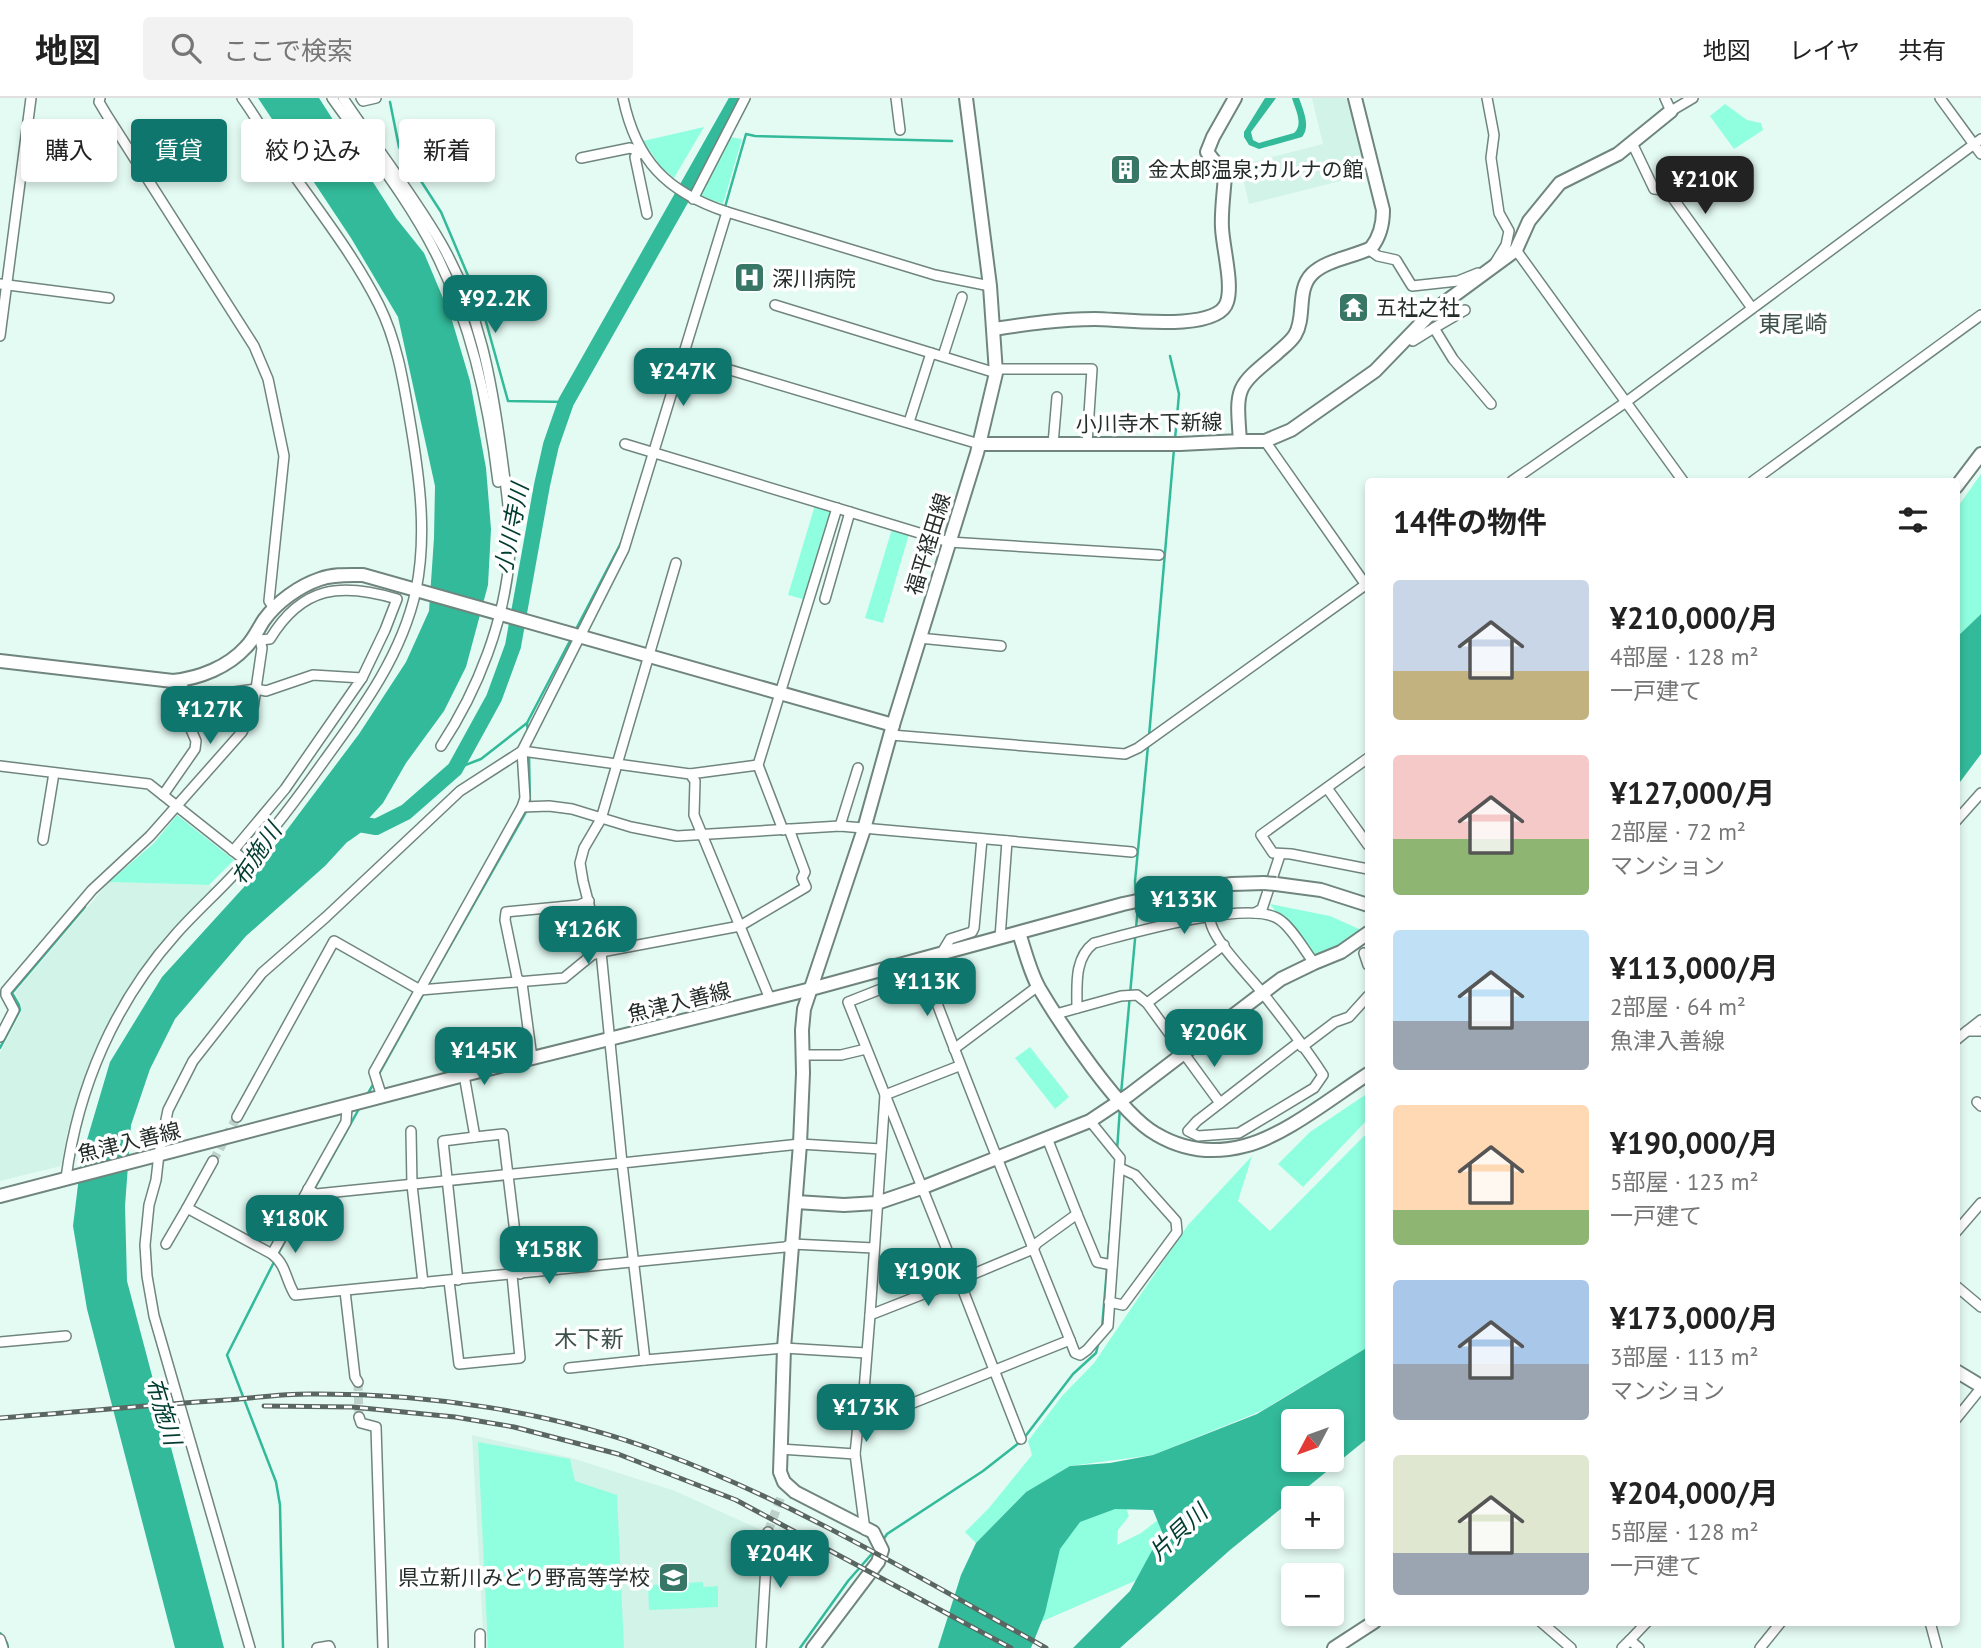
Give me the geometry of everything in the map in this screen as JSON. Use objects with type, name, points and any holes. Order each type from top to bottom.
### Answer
[{"type":"street","points":[[0,336],[3,285],[31,98]]},
{"type":"street","points":[[100,98],[99,102],[107,117],[254,346],[268,379],[284,456],[269,601],[274,608]]},
{"type":"street","points":[[68,1177],[71,1140],[85,1089],[101,1048],[142,976],[174,936],[276,827],[374,689],[400,640],[419,591],[421,485],[405,388],[389,328],[379,305],[335,234],[242,98]]},
{"type":"street","points":[[332,98],[403,200],[438,257],[459,304],[477,366],[498,482]]},
{"type":"street","points":[[343,98],[442,244],[466,295],[486,355],[509,507],[510,553],[496,613],[474,688],[440,746]]},
{"type":"street","points":[[361,98],[363,101],[376,98]]},
{"type":"street","points":[[623,98],[628,122],[641,152],[658,173],[693,199],[727,212],[935,275],[990,286]]},
{"type":"street","points":[[693,199],[745,98]]},
{"type":"street","points":[[896,98],[901,130]]},
{"type":"street","name":"福平経田線","points":[[865,1530],[795,1492],[785,1490],[780,1472],[784,1348],[800,1144],[803,1020],[864,829],[979,444],[996,371],[990,286],[966,98]]},
{"type":"street","points":[[994,328],[1094,319],[1173,321],[1210,317],[1222,311],[1227,303],[1228,275],[1221,227],[1225,175],[1207,152],[1235,98]]},
{"type":"street","points":[[1355,98],[1383,210],[1383,222],[1376,242],[1368,249],[1378,256],[1396,260],[1412,286],[1458,281],[1482,271],[1489,271]]},
{"type":"street","points":[[1487,98],[1494,135],[1491,158],[1499,214],[1509,231],[1506,245],[1489,271]]},
{"type":"street","points":[[1665,98],[1671,111]]},
{"type":"street","points":[[1240,441],[1265,441],[1291,430],[1375,371],[1433,311],[1517,250],[1529,221],[1560,183],[1618,154],[1671,111],[1693,98]]},
{"type":"street","points":[[1940,98],[1978,142],[1981,154]]},
{"type":"street","points":[[1632,142],[1644,173],[1654,189],[1664,190],[1672,197],[1752,308]]},
{"type":"street","points":[[1517,478],[1626,402],[1978,142]]},
{"type":"street","points":[[581,158],[630,148],[641,152]]},
{"type":"street","points":[[641,152],[635,157],[647,214]]},
{"type":"street","points":[[382,1097],[374,1072],[522,807],[525,798],[523,751],[624,549],[727,212]]},
{"type":"street","name":"小川寺木下新線","points":[[979,444],[1180,444],[1240,441],[1237,410],[1244,383],[1252,372],[1295,334],[1306,284],[1311,275],[1321,268],[1368,249]]},
{"type":"street","points":[[1517,250],[1681,478]]},
{"type":"street","points":[[3,285],[109,298]]},
{"type":"street","points":[[943,356],[962,297]]},
{"type":"street","points":[[775,305],[996,371],[1092,369],[1087,444]]},
{"type":"street","points":[[1408,338],[1413,341],[1465,310]]},
{"type":"street","points":[[1757,478],[1981,316]]},
{"type":"street","points":[[1434,328],[1452,359],[1491,404]]},
{"type":"street","points":[[909,422],[931,353]]},
{"type":"street","points":[[683,356],[979,444]]},
{"type":"street","points":[[1053,444],[1057,397]]},
{"type":"street","points":[[1265,441],[1365,581]]},
{"type":"street","points":[[625,444],[949,542],[1159,555]]},
{"type":"street","points":[[1960,483],[1981,454]]},
{"type":"street","points":[[237,1117],[334,942],[420,990],[522,983],[564,978],[592,955],[601,952],[740,926],[806,887],[802,878],[805,872],[758,765],[837,508]]},
{"type":"street","points":[[825,598],[850,512]]},
{"type":"street","points":[[645,1360],[601,952],[580,863],[584,848],[601,819],[677,563]]},
{"type":"street","points":[[183,686],[226,664],[246,648],[258,637],[274,608],[300,588],[335,575],[363,575],[781,694],[892,730],[1125,754],[1138,748],[1365,587]]},
{"type":"street","points":[[233,851],[285,789],[362,678],[397,599],[372,592],[342,589],[324,593],[305,601],[280,622],[270,639],[258,637]]},
{"type":"street","points":[[0,1037],[14,1010],[6,991],[92,890],[150,836],[242,732],[253,708],[262,648],[258,637]]},
{"type":"street","points":[[919,638],[1001,646]]},
{"type":"street","points":[[0,661],[161,680],[223,695],[266,691],[313,675],[362,678]]},
{"type":"street","points":[[163,795],[195,749],[196,741],[186,718],[183,686]]},
{"type":"street","points":[[250,1648],[152,1303],[147,1276],[145,1245],[149,1205],[156,1180],[155,1155],[168,1110],[193,1060],[262,973],[460,791],[523,751],[690,774],[758,765]]},
{"type":"street","points":[[1365,762],[1261,835],[1273,853],[1365,868]]},
{"type":"street","points":[[0,766],[149,784],[246,861]]},
{"type":"street","points":[[840,826],[858,768]]},
{"type":"street","points":[[43,840],[54,773]]},
{"type":"street","points":[[690,774],[695,781],[694,815],[769,999]]},
{"type":"street","points":[[1327,788],[1365,841]]},
{"type":"street","points":[[1960,817],[1981,793]]},
{"type":"street","points":[[522,807],[572,809],[601,819],[677,835],[840,826],[1132,852]]},
{"type":"street","points":[[941,955],[950,939],[972,932],[974,928],[982,838]]},
{"type":"street","points":[[1000,938],[1007,841]]},
{"type":"street","points":[[1254,914],[1262,909],[1280,855]]},
{"type":"street","name":"魚津入善線","points":[[0,1196],[464,1075],[811,989],[1149,898],[1219,885],[1270,883],[1321,890],[1365,904]]},
{"type":"street","points":[[532,1058],[522,983],[517,978],[505,920],[506,912],[579,905],[589,901]]},
{"type":"street","points":[[1077,1008],[1080,960],[1084,950],[1094,943],[1148,929],[1210,917],[1266,914],[1280,919],[1314,962]]},
{"type":"street","points":[[1210,917],[1210,923],[1224,945],[1264,994],[1301,1044],[1323,1075],[1314,1088],[1239,1133],[1198,1136],[1188,1131],[1220,1103],[1301,1044],[1335,1022],[1349,1017],[1365,999]]},
{"type":"street","points":[[1019,933],[1038,986],[1120,1101],[1154,1133],[1184,1147],[1210,1151],[1245,1146],[1282,1129],[1365,1076]]},
{"type":"street","points":[[796,1202],[844,1205],[877,1203],[1090,1121],[1281,979],[1341,952],[1365,935]]},
{"type":"street","points":[[1147,1003],[1224,945]]},
{"type":"street","points":[[1021,1439],[848,1002],[881,989],[927,977],[995,1158],[1075,1353],[1080,1355],[1108,1326],[1120,1168],[1120,1158],[1090,1121]]},
{"type":"street","points":[[954,1049],[1038,986]]},
{"type":"street","points":[[1056,1014],[1121,996],[1137,995],[1147,1003],[1220,1103]]},
{"type":"street","points":[[1960,1037],[1981,1020]]},
{"type":"street","points":[[1967,1031],[1981,1031]]},
{"type":"street","points":[[803,1055],[841,1055],[866,1049]]},
{"type":"street","points":[[885,1095],[959,1066]]},
{"type":"street","points":[[464,1075],[475,1137]]},
{"type":"street","points":[[813,1648],[878,1562],[882,1550],[873,1532],[865,1530],[855,1454],[858,1425],[862,1416],[885,1095]]},
{"type":"street","points":[[272,1254],[346,1122],[346,1107]]},
{"type":"street","points":[[411,1131],[412,1185],[423,1283]]},
{"type":"street","points":[[503,1134],[508,1174],[520,1358],[459,1364],[443,1141],[503,1134]]},
{"type":"street","points":[[1047,1138],[1097,1262],[1112,1265]]},
{"type":"street","points":[[308,1189],[316,1194],[800,1144],[881,1149]]},
{"type":"street","points":[[166,1244],[213,1161]]},
{"type":"street","points":[[1110,1302],[1123,1305],[1177,1232],[1176,1220],[1135,1175],[1120,1168]]},
{"type":"street","points":[[1960,1228],[1981,1203]]},
{"type":"street","points":[[187,1208],[281,1260],[295,1295],[785,1247],[792,1244],[874,1248]]},
{"type":"street","points":[[870,1314],[1033,1250],[1037,1243],[1077,1214]]},
{"type":"street","points":[[1960,1289],[1981,1307]]},
{"type":"street","points":[[345,1291],[355,1377],[358,1382]]},
{"type":"street","points":[[0,1342],[66,1336]]},
{"type":"street","points":[[858,1425],[1070,1340]]},
{"type":"street","points":[[569,1368],[784,1348],[866,1353]]},
{"type":"street","points":[[1960,1374],[1981,1387],[1960,1414]]},
{"type":"street","points":[[359,1417],[361,1423],[376,1427],[383,1648]]},
{"type":"street","points":[[780,1449],[855,1454]]},
{"type":"street","points":[[761,1648],[768,1531]]},
{"type":"street","points":[[1336,1647],[1368,1626]]},
{"type":"street","points":[[1546,1626],[1571,1648]]},
{"type":"street","points":[[1622,1648],[1643,1626]]},
{"type":"street","points":[[1760,1648],[1778,1626]]},
{"type":"street","points":[[1931,1626],[1937,1648]]},
{"type":"street","points":[[480,1634],[481,1648]]},
{"type":"street","points":[[0,1639],[3,1648]]},
{"type":"street","points":[[1630,1640],[1639,1648]]},
{"type":"street","points":[[317,1648],[330,1648]]},
{"type":"shaded area","points":[[1312,98],[1350,98],[1368,174],[1249,204],[1240,165],[1323,144]]},
{"type":"shaded area","points":[[1725,104],[1747,120],[1761,123],[1763,130],[1734,149],[1710,116]]},
{"type":"shaded area","points":[[704,127],[674,178],[661,167],[643,141]]},
{"type":"shaded area","points":[[729,137],[742,139],[723,204],[698,195]]},
{"type":"shaded area","points":[[1981,474],[1981,614],[1960,634],[1960,504]]},
{"type":"shaded area","points":[[815,505],[834,511],[806,600],[788,595]]},
{"type":"shaded area","points":[[892,529],[909,534],[883,623],[865,618]]},
{"type":"shaded area","points":[[177,815],[234,860],[209,885],[109,882],[154,843]]},
{"type":"shaded area","points":[[109,882],[209,885],[214,890],[178,927],[99,1048],[85,1078],[67,1133],[61,1166],[0,1181],[0,1053],[22,1011],[22,1005],[15,993]]},
{"type":"shaded area","points":[[1270,904],[1330,916],[1365,932],[1365,935],[1314,963]]},
{"type":"shaded area","points":[[1030,1047],[1069,1097],[1055,1109],[1015,1058]]},
{"type":"shaded area","points":[[1365,1095],[1365,1122],[1303,1187],[1278,1164],[1310,1132]]},
{"type":"shaded area","points":[[1365,1135],[1365,1349],[1261,1411],[1153,1455],[1070,1466],[1026,1492],[976,1543],[965,1532],[989,1508],[1032,1455],[1028,1441],[1062,1396],[1094,1363],[1188,1225],[1252,1156],[1238,1201],[1270,1231]]},
{"type":"shaded area","points":[[472,1435],[572,1458],[675,1491],[761,1530],[756,1648],[484,1648]]},
{"type":"shaded area","points":[[478,1442],[570,1459],[575,1481],[617,1495],[624,1648],[488,1648]]},
{"type":"shaded area","points":[[1123,1499],[1129,1516],[1118,1530],[1117,1545],[1141,1533],[1167,1513],[1183,1520],[1144,1577],[981,1648],[1068,1509]]},
{"type":"shaded area","points":[[703,1582],[703,1587],[718,1586],[718,1607],[649,1610],[648,1585]]},
{"type":"water","points":[[258,98],[319,98],[332,119],[272,119]]},
{"type":"water","points":[[1265,98],[1276,98],[1251,132],[1253,140],[1259,143],[1294,133],[1299,121],[1292,98],[1299,98],[1304,113],[1306,128],[1302,137],[1259,149],[1249,145],[1244,132]]},
{"type":"water","points":[[314,182],[373,182],[396,218],[424,253],[451,317],[470,381],[486,468],[491,529],[488,585],[466,667],[444,711],[406,763],[383,803],[325,866],[246,936],[175,1019],[150,1069],[131,1125],[125,1206],[127,1281],[224,1648],[175,1648],[87,1309],[73,1226],[81,1160],[110,1062],[162,977],[244,887],[359,734],[406,662],[429,611],[435,486],[398,317]]},
{"type":"water","points":[[1981,614],[1981,754],[1960,782],[1960,634]]},
{"type":"water","name":"片貝川","points":[[1365,1349],[1365,1440],[1344,1457],[1344,1409],[1281,1409],[1281,1472],[1326,1472],[1309,1486],[1281,1486],[1281,1509],[1120,1648],[1073,1648],[1130,1591],[1162,1532],[1153,1510],[1115,1509],[1080,1522],[1060,1549],[1045,1613],[1031,1648],[938,1648],[961,1575],[976,1543],[1026,1492],[1070,1466],[1110,1463],[1153,1455],[1257,1414]]},
{"type":"waterway","name":"小川寺川","points":[[345,834],[359,824],[376,827],[406,812],[455,769],[494,698],[513,646],[542,485],[551,445],[566,402],[738,98]]},
{"type":"waterway","points":[[390,102],[399,147],[441,212],[483,311],[508,401],[566,402]]},
{"type":"waterway","points":[[725,207],[746,134],[952,141]]},
{"type":"waterway","points":[[1170,356],[1179,394],[1175,439]]},
{"type":"waterway","points":[[1149,736],[1174,449]]},
{"type":"waterway","points":[[575,631],[622,541]]},
{"type":"waterway","points":[[528,732],[527,723],[572,637]]},
{"type":"waterway","points":[[455,769],[481,759],[527,723]]},
{"type":"waterway","points":[[1136,896],[1135,881],[1148,746]]},
{"type":"waterway","points":[[428,985],[530,805],[529,756]]},
{"type":"waterway","points":[[1121,1094],[1138,906]]},
{"type":"waterway","points":[[0,1048],[20,1010],[12,993],[85,907]]},
{"type":"waterway","points":[[379,1074],[425,991]]},
{"type":"waterway","points":[[367,1095],[374,1083]]},
{"type":"waterway","points":[[278,1254],[360,1107]]},
{"type":"waterway","points":[[1117,1150],[1120,1108]]},
{"type":"waterway","points":[[1102,1328],[1111,1220]]},
{"type":"waterway","points":[[275,1260],[227,1355],[276,1482],[280,1505],[283,1648]]},
{"type":"waterway","points":[[1024,1438],[1073,1374],[1096,1353],[1099,1341]]},
{"type":"waterway","points":[[883,1540],[887,1534],[983,1471],[1020,1442]]},
{"type":"waterway","points":[[800,1648],[848,1581],[877,1548]]},
{"type":"waterway","points":[[0,1633],[8,1648]]},
{"type":"tunnel","points":[[213,1161],[237,1117]]},
{"type":"tunnel","points":[[358,1382],[359,1417]]},
{"type":"tunnel","points":[[768,1532],[782,1494]]},
{"type":"railway","points":[[0,1418],[309,1394],[443,1401],[533,1416],[620,1438],[761,1495],[857,1543],[1046,1648]]},
{"type":"railway","points":[[264,1406],[352,1407],[455,1417],[514,1427],[618,1454],[736,1500],[1011,1648]]},
{"type":"place","name":"金太郎温泉;カルナの館","points":[[1125,169]]},
{"type":"place","name":"深川病院","points":[[749,278]]},
{"type":"place","name":"五社之社","points":[[1353,307]]},
{"type":"place","name":"県立新川みどり野高等学校","points":[[673,1577]]},
{"type":"district","name":"東尾崎","points":[[1793,323]]},
{"type":"district","name":"木下新","points":[[589,1338]]},
{"type":"water label","name":"布施川","points":[[256,854]]},
{"type":"water label","name":"布施川","points":[[164,1411]]}]
